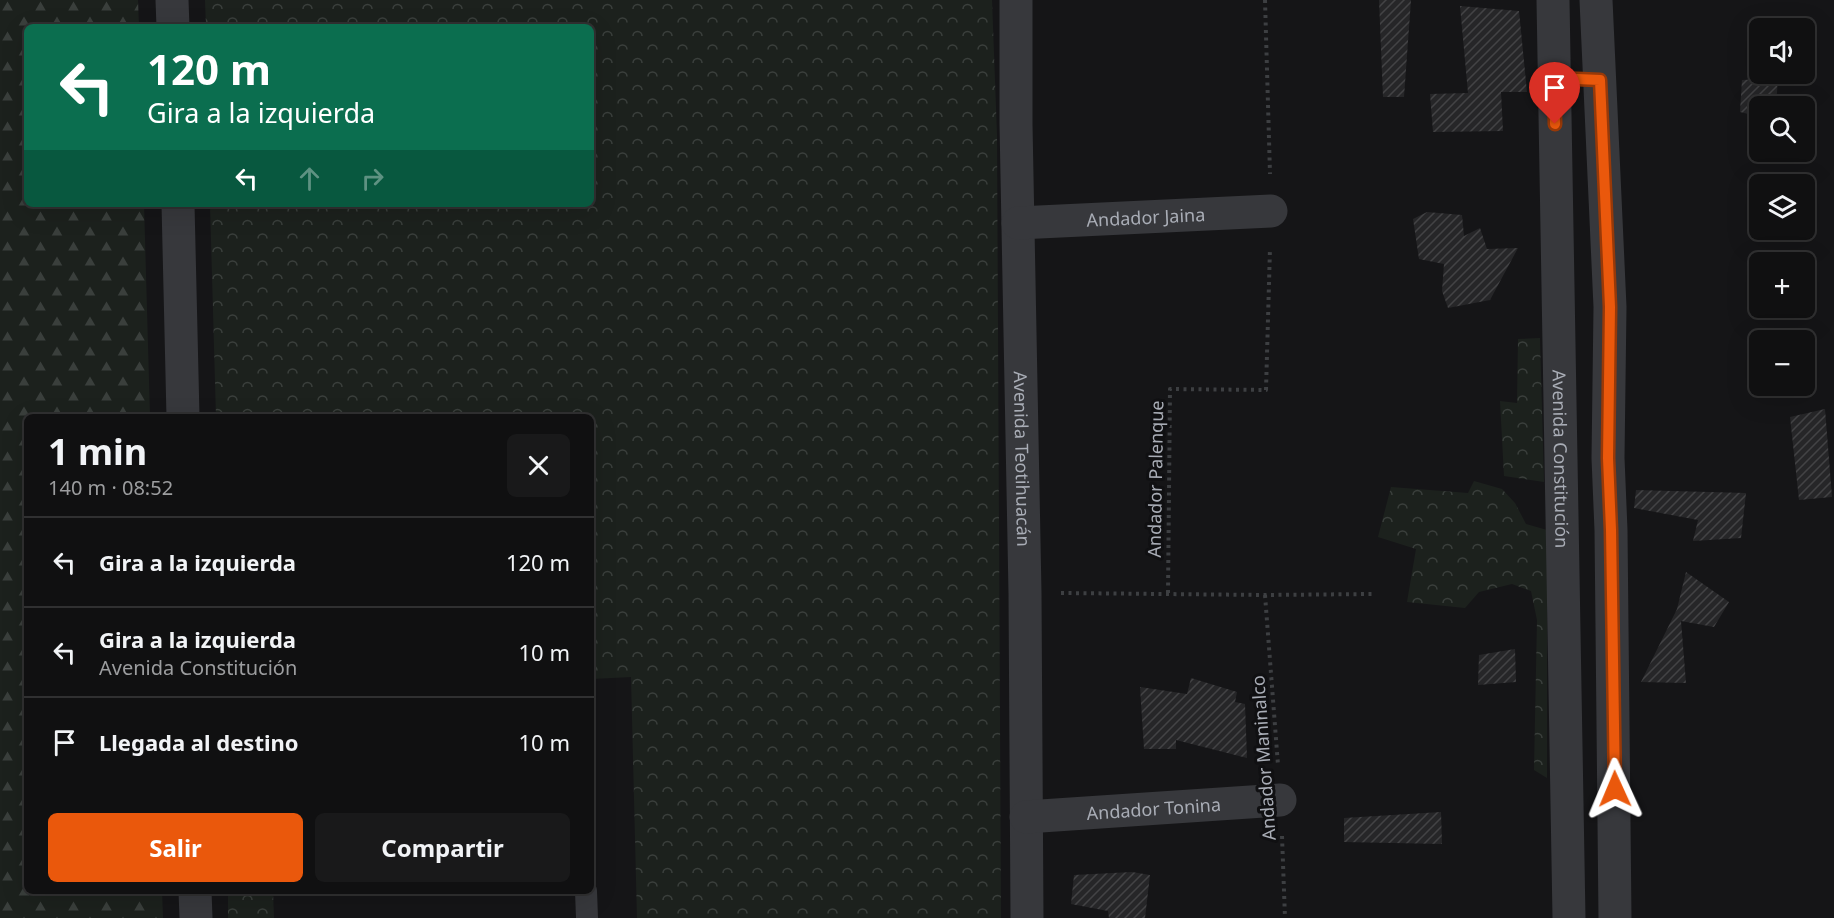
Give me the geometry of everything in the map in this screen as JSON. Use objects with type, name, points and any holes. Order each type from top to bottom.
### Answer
[{"type":"street","points":[[172,0],[173,24]]},
{"type":"street","name":"Avenida Teotihuacán","points":[[1016,0],[1025,593],[1027,918]]},
{"type":"street","name":"Avenida Constitución","points":[[1553,0],[1569,918]]},
{"type":"street","points":[[1596,0],[1610,307],[1608,458],[1611,530],[1615,918]]},
{"type":"street","points":[[1554,78],[1600,80]]},
{"type":"street","points":[[178,207],[183,414]]},
{"type":"street","name":"Andador Jaina","points":[[1018,223],[1271,210]]},
{"type":"street","name":"Andador Tonina","points":[[1026,817],[1280,800]]},
{"type":"street","points":[[195,894],[196,918]]},
{"type":"lane","points":[[586,894],[587,918]]},
{"type":"path","name":"Andador Palenque","points":[[1168,593],[1170,389],[1266,390]]},
{"type":"path","points":[[1025,593],[1265,596],[1372,594]]},
{"type":"path","name":"Andador Maninalco","points":[[1265,596],[1286,918]]},
{"type":"green space","points":[[0,0],[138,0],[139,24],[24,24],[24,207],[144,207],[150,414],[24,414],[24,894],[162,894],[163,918],[0,918]]},
{"type":"green space","points":[[205,0],[992,0],[997,135],[1001,918],[637,918],[631,677],[594,679],[594,414],[216,414],[210,207],[594,207],[594,24],[206,24]]},
{"type":"green space","points":[[1540,338],[1544,482],[1504,476],[1500,401],[1517,403],[1518,339]]},
{"type":"green space","points":[[1474,481],[1502,489],[1515,503],[1526,524],[1547,530],[1547,778],[1534,770],[1537,620],[1531,591],[1512,584],[1479,592],[1465,608],[1407,602],[1416,549],[1378,537],[1391,487],[1468,493]]},
{"type":"green space","points":[[228,894],[273,894],[274,918],[228,918]]},
{"type":"building","points":[[1379,0],[1411,0],[1404,97],[1383,97]]},
{"type":"building","points":[[1460,6],[1519,11],[1527,92],[1501,92],[1503,131],[1433,132],[1430,94],[1468,93]]},
{"type":"building","points":[[1742,80],[1749,80],[1749,84],[1778,84],[1777,96],[1749,96],[1749,114],[1740,112]]},
{"type":"building","points":[[1427,212],[1462,215],[1464,236],[1480,228],[1487,249],[1518,248],[1490,300],[1448,308],[1442,291],[1444,264],[1419,259],[1413,219]]},
{"type":"building","points":[[1825,409],[1832,497],[1799,500],[1790,417]]},
{"type":"building","points":[[1636,490],[1746,493],[1741,538],[1693,541],[1698,520],[1634,508]]},
{"type":"building","points":[[1686,572],[1729,602],[1714,627],[1681,621],[1686,683],[1641,682],[1677,609]]},
{"type":"building","points":[[1515,649],[1516,682],[1478,685],[1479,655]]},
{"type":"building","points":[[1191,678],[1237,692],[1235,702],[1245,704],[1247,758],[1176,740],[1176,749],[1144,749],[1140,687],[1187,694]]},
{"type":"building","points":[[1441,812],[1442,844],[1344,842],[1344,818]]},
{"type":"building","points":[[1132,872],[1150,875],[1145,918],[1109,918],[1108,911],[1071,904],[1074,875]]},
{"type":"route","points":[[1555,124],[1554,78],[1600,80],[1610,307],[1608,458],[1615,789]]}]
